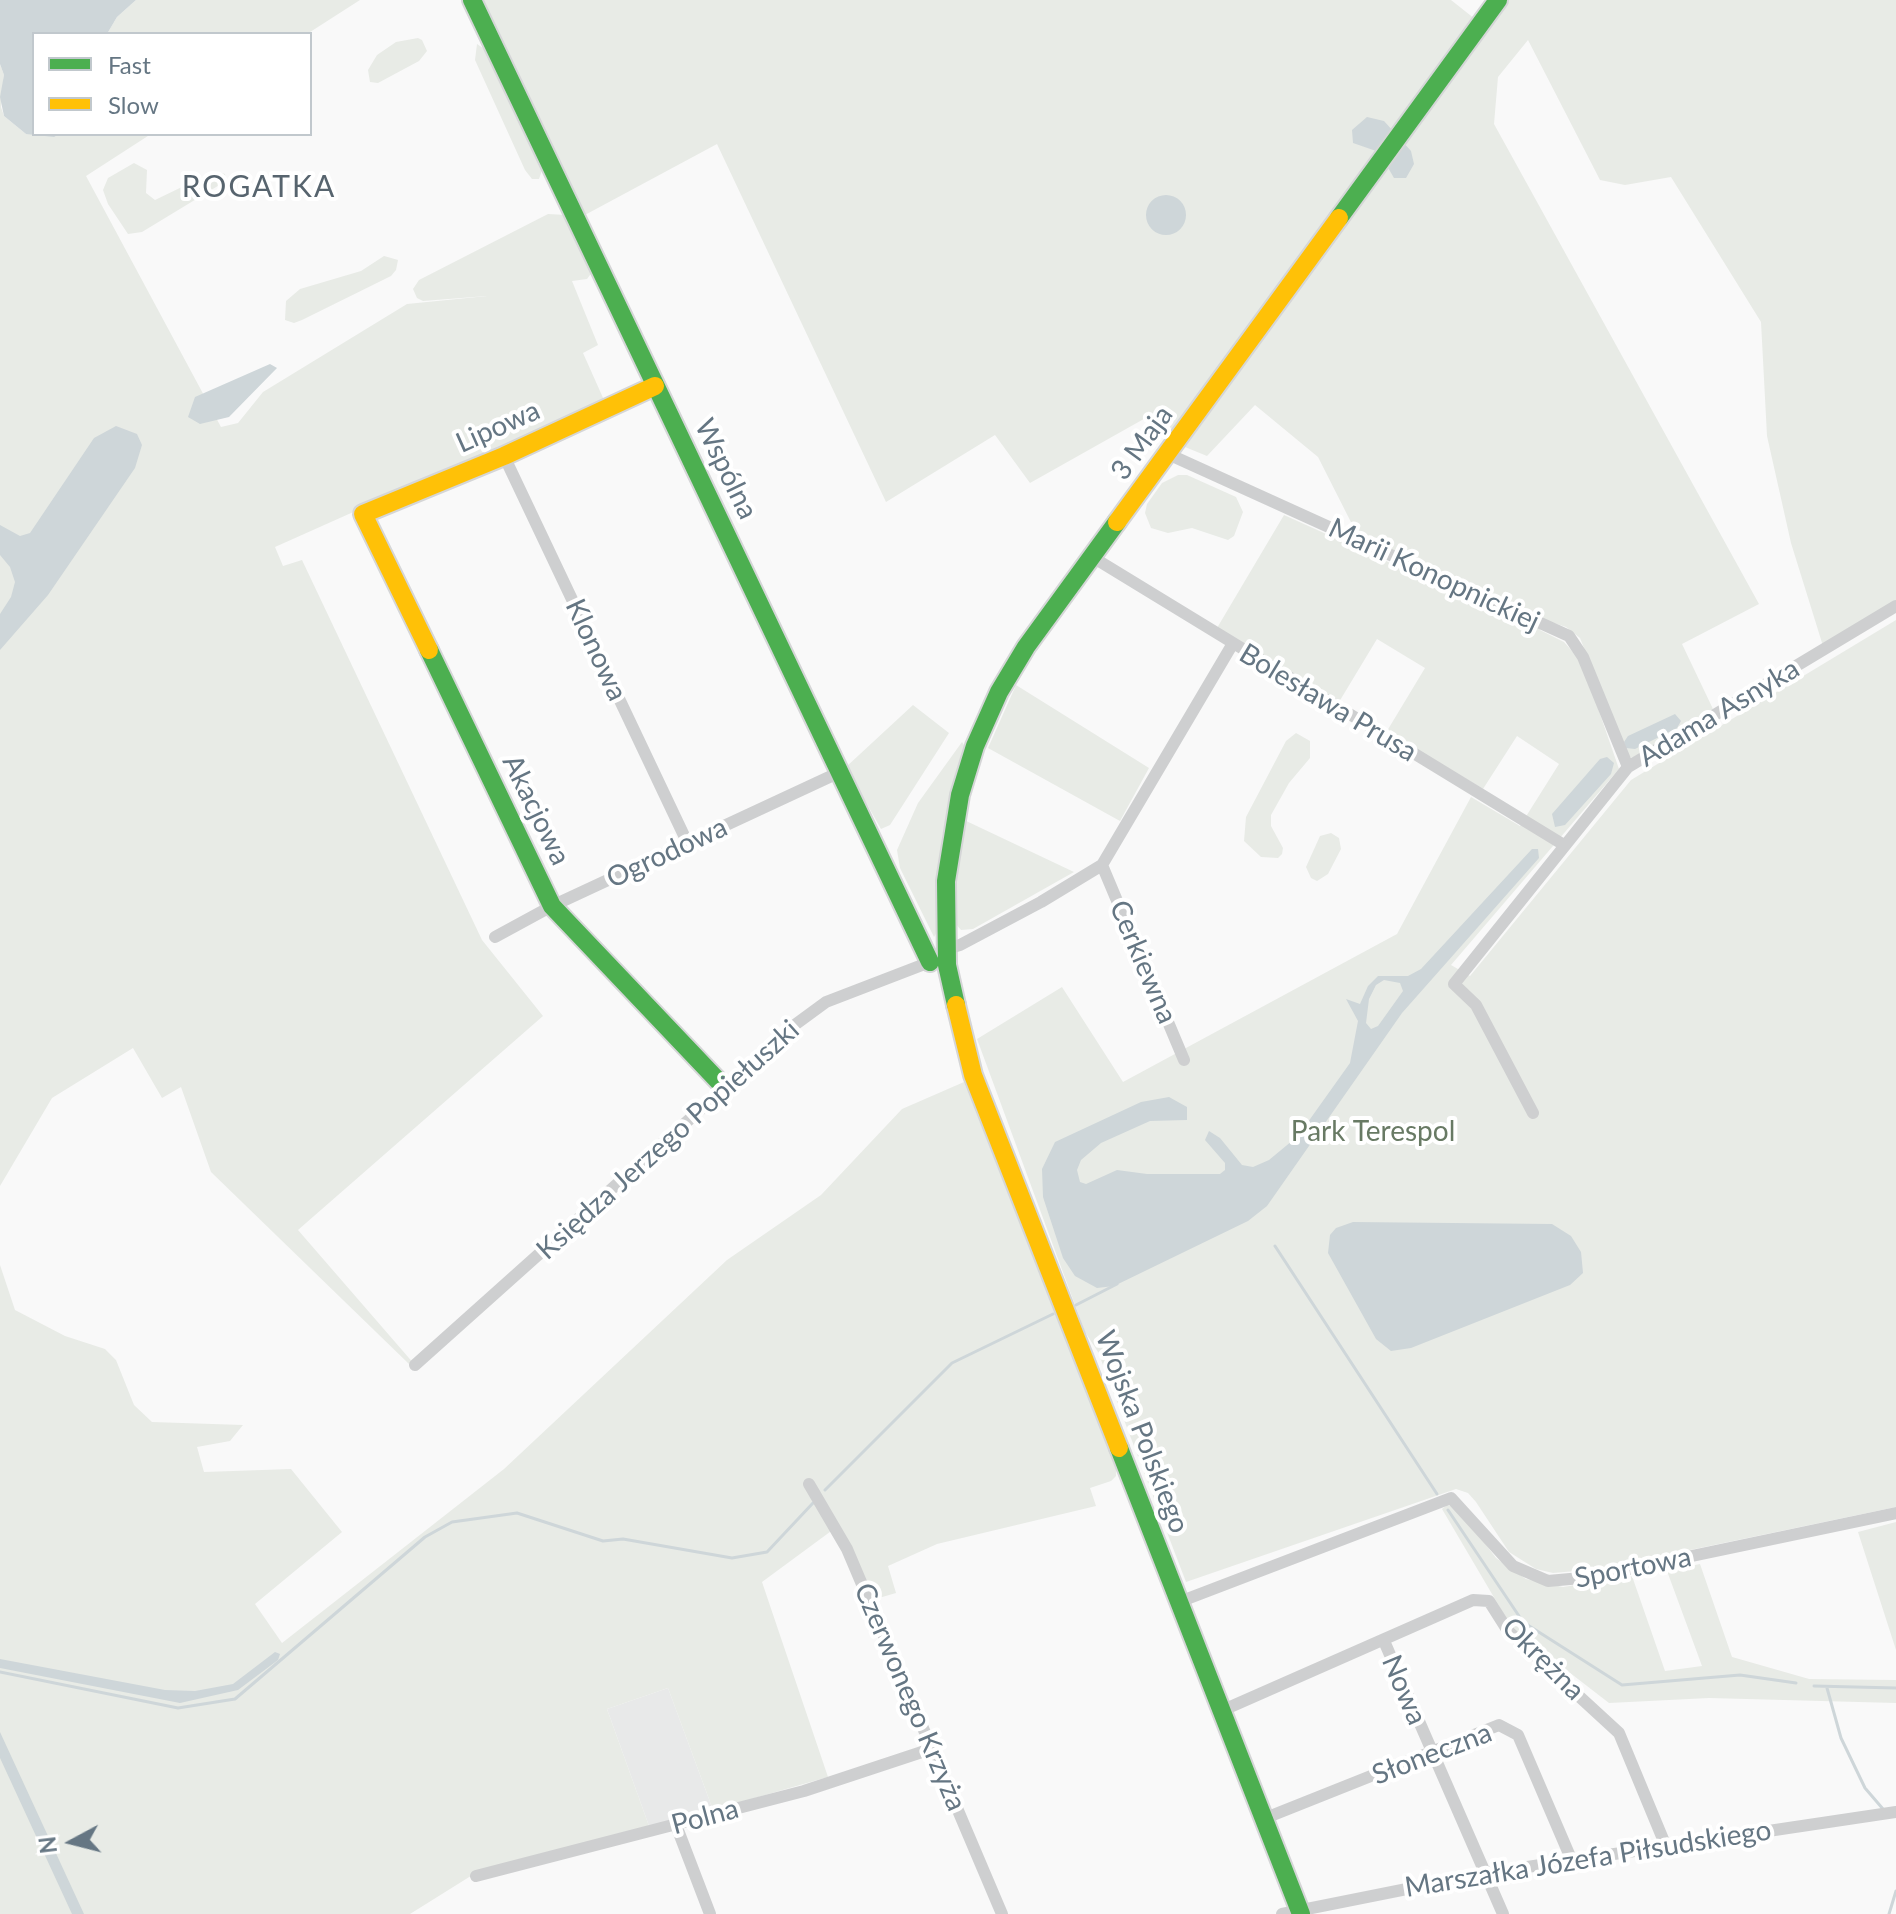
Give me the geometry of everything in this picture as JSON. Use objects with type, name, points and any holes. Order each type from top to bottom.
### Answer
[{"type":"street","name":"Wspólna","points":[[472,0],[840,772],[941,959]]},
{"type":"street","name":"3 Maja","points":[[941,959],[951,838],[975,746],[999,692],[1026,647],[1094,558],[1498,0]]},
{"type":"street","name":"Lipowa","points":[[363,514],[504,456],[655,386]]},
{"type":"street","name":"Marii Konopnickiej","points":[[1168,454],[1569,636],[1583,657],[1628,767]]},
{"type":"street","name":"Klonowa","points":[[504,456],[688,844]]},
{"type":"street","name":"Akacjowa","points":[[363,514],[552,906],[723,1086]]},
{"type":"street","name":"Bolesława Prusa","points":[[1094,558],[1564,845]]},
{"type":"street","name":"Adama Asnyka","points":[[1533,1113],[1476,1005],[1454,984],[1628,767],[1896,606]]},
{"type":"street","name":"Księdza Jerzego Popiełuszki","points":[[415,1365],[723,1086],[826,1002],[941,959],[960,945],[1102,865],[1232,645]]},
{"type":"street","name":"Ogrodowa","points":[[495,937],[552,906],[840,772]]},
{"type":"street","name":"Cerkiewna","points":[[1102,865],[1184,1060]]},
{"type":"street","name":"Wojska Polskiego","points":[[941,959],[973,1075],[1263,1819],[1294,1912]]},
{"type":"street","name":"Czerwonego Krzyża","points":[[809,1484],[847,1549],[1002,1914]]},
{"type":"street","name":"Sportowa","points":[[1179,1602],[1451,1498],[1513,1566],[1548,1581],[1592,1577],[1896,1513]]},
{"type":"street","name":"Okrężna","points":[[1221,1711],[1473,1600],[1489,1601],[1508,1631],[1619,1733],[1665,1844]]},
{"type":"street","name":"Nowa","points":[[1384,1641],[1430,1753],[1503,1914]]},
{"type":"street","name":"Słoneczna","points":[[1263,1819],[1499,1725],[1518,1735],[1572,1861]]},
{"type":"street","name":"Polna","points":[[476,1876],[804,1791],[931,1749]]},
{"type":"street","name":"Marszałka Józefa Piłsudskiego","points":[[1294,1912],[1487,1873],[1665,1844],[1896,1812]]},
{"type":"street","points":[[676,1825],[710,1914]]},
{"type":"shaded area","points":[[0,0],[136,0],[117,17],[108,32],[32,32],[32,135],[26,134],[4,116],[0,97],[4,75],[0,64]]},
{"type":"shaded area","points":[[1367,117],[1384,121],[1411,151],[1414,164],[1406,178],[1394,178],[1379,152],[1353,143],[1352,130]]},
{"type":"shaded area","points":[[1166,195],[1180,201],[1186,215],[1180,229],[1166,235],[1152,229],[1146,215],[1152,201]]},
{"type":"shaded area","points":[[270,364],[277,368],[229,417],[200,424],[188,417],[195,397]]},
{"type":"shaded area","points":[[116,426],[137,434],[142,445],[135,468],[48,595],[0,650],[0,614],[11,597],[15,582],[10,567],[0,555],[0,525],[20,536],[30,533],[94,438]]},
{"type":"shaded area","points":[[1675,714],[1681,721],[1677,728],[1635,749],[1626,748],[1624,742],[1628,736]]},
{"type":"shaded area","points":[[1607,757],[1614,763],[1611,774],[1565,825],[1555,827],[1552,814],[1600,759]]},
{"type":"shaded area","points":[[1532,849],[1538,849],[1539,858],[1402,1013],[1267,1206],[1248,1221],[1114,1286],[1097,1288],[1075,1276],[1063,1258],[1043,1197],[1042,1169],[1055,1142],[1141,1102],[1169,1097],[1187,1107],[1187,1120],[1150,1121],[1101,1143],[1081,1160],[1077,1170],[1080,1182],[1086,1184],[1117,1170],[1147,1174],[1220,1174],[1225,1170],[1225,1163],[1205,1140],[1209,1131],[1220,1138],[1242,1165],[1253,1167],[1269,1160],[1298,1136],[1350,1063],[1358,1021],[1346,999],[1360,1004],[1368,986],[1378,976],[1408,976],[1421,969]],"holes":[[[1384,980],[1400,983],[1403,991],[1378,1026],[1371,1029],[1366,1023],[1369,999],[1376,985]]]},
{"type":"shaded area","points":[[1353,1222],[1552,1224],[1571,1236],[1581,1252],[1583,1273],[1570,1285],[1411,1348],[1391,1351],[1376,1339],[1328,1253],[1330,1235],[1336,1228]]},
{"type":"shaded area","points":[[275,1652],[280,1654],[278,1660],[238,1690],[180,1703],[0,1668],[0,1659],[165,1690],[195,1691],[233,1684]]},
{"type":"shaded area","points":[[668,1688],[713,1810],[649,1826],[607,1709]]},
{"type":"shaded area","points":[[0,1732],[84,1914],[72,1914],[0,1758]]},
{"type":"green space","points":[[136,0],[360,0],[310,32],[108,32],[117,17]]},
{"type":"green space","points":[[481,0],[1451,0],[1475,19],[1173,431],[1158,411],[1030,483],[995,435],[886,502],[717,144],[583,216]]},
{"type":"green space","name":"Park Terespol","points":[[1509,0],[1896,0],[1896,603],[1823,646],[1791,543],[1767,436],[1761,322],[1671,177],[1625,185],[1600,180],[1528,40],[1498,77],[1494,124],[1759,604],[1682,644],[1713,709],[1632,758],[1627,756],[1580,638],[1566,627],[1545,620],[1540,630],[1564,642],[1582,662],[1619,769],[1451,965],[1470,976],[1631,780],[1896,620],[1896,1507],[1599,1569],[1553,1573],[1536,1569],[1509,1552],[1476,1502],[1468,1493],[1456,1489],[1186,1582],[1098,1352],[1085,1332],[977,1039],[1062,987],[1123,1082],[1397,934],[1471,797],[1520,826],[1559,764],[1517,736],[1483,789],[1387,731],[1425,668],[1377,639],[1339,702],[1217,628],[1284,515],[1477,602],[1487,596],[1358,536],[1318,457],[1255,405],[1207,456],[1185,447]]},
{"type":"green space","points":[[418,38],[427,51],[419,61],[378,83],[370,82],[368,70],[377,55],[396,42]]},
{"type":"green space","points":[[477,44],[486,50],[543,167],[539,179],[532,179],[525,170],[475,60]]},
{"type":"green space","points":[[0,64],[4,75],[1,107],[4,116],[26,134],[148,136],[86,176],[221,427],[238,423],[263,392],[407,304],[487,296],[423,301],[417,298],[413,289],[419,280],[548,214],[566,215],[593,271],[587,279],[572,281],[598,345],[583,353],[604,400],[275,547],[283,566],[302,560],[482,940],[543,1016],[298,1230],[415,1365],[409,1364],[211,1172],[181,1087],[162,1098],[133,1048],[52,1098],[0,1186]]},
{"type":"green space","points":[[134,163],[147,170],[146,193],[155,200],[215,171],[225,174],[226,181],[142,232],[128,234],[108,204],[103,190],[108,178]]},
{"type":"green space","points":[[384,256],[398,260],[391,276],[302,320],[294,323],[285,320],[286,301],[300,289],[361,271]]},
{"type":"green space","points":[[1178,475],[1187,475],[1236,497],[1243,512],[1234,536],[1228,540],[1192,528],[1168,533],[1151,528],[1145,513],[1147,504],[1162,483]]},
{"type":"green space","points":[[1016,685],[1149,768],[1120,821],[988,748]]},
{"type":"green space","points":[[913,705],[949,733],[890,825],[881,829],[846,767]]},
{"type":"green space","points":[[1296,733],[1310,741],[1310,758],[1289,783],[1271,815],[1271,826],[1283,848],[1282,854],[1278,858],[1261,857],[1244,841],[1246,817],[1286,741]]},
{"type":"green space","points":[[962,742],[966,748],[953,785],[942,837],[938,930],[934,937],[900,868],[897,850],[918,803]]},
{"type":"green space","points":[[962,819],[1074,872],[973,929],[961,930],[954,922],[952,898]]},
{"type":"green space","points":[[1331,833],[1339,838],[1341,849],[1328,874],[1317,881],[1311,878],[1306,867],[1320,836]]},
{"type":"green space","points":[[964,1082],[1116,1465],[1116,1476],[1111,1481],[1090,1488],[1096,1506],[937,1544],[888,1566],[896,1593],[872,1600],[838,1526],[762,1582],[828,1777],[713,1810],[668,1688],[607,1709],[649,1826],[474,1874],[410,1914],[0,1914],[0,1265],[15,1310],[65,1336],[105,1349],[116,1360],[134,1405],[152,1422],[243,1425],[230,1441],[197,1447],[204,1472],[291,1469],[342,1532],[255,1604],[282,1643],[504,1469],[727,1260],[821,1195],[902,1109]]},
{"type":"green space","points":[[1447,1505],[1453,1506],[1465,1517],[1496,1558],[1526,1579],[1563,1587],[1632,1576],[1665,1671],[1702,1666],[1667,1571],[1700,1564],[1732,1657],[1809,1679],[1896,1680],[1896,1703],[1709,1698],[1609,1703],[1512,1628],[1442,1509]]},
{"type":"green space","points":[[1896,1522],[1896,1650],[1858,1532]]},
{"type":"waterway","points":[[1275,1246],[1437,1494]]},
{"type":"waterway","points":[[1076,1305],[1117,1284]]},
{"type":"waterway","points":[[825,1490],[952,1363],[1053,1314]]},
{"type":"waterway","points":[[0,1672],[178,1708],[235,1699],[425,1537],[452,1522],[517,1513],[603,1541],[623,1539],[732,1558],[767,1552],[813,1503]]},
{"type":"waterway","points":[[1448,1510],[1523,1622],[1622,1685],[1740,1675],[1796,1683]]},
{"type":"waterway","points":[[1814,1686],[1896,1688]]},
{"type":"waterway","points":[[1827,1688],[1841,1738],[1865,1788],[1883,1809]]},
{"type":"waterway","points":[[1889,1914],[1896,1891]]},
{"type":"traffic: fast","points":[[472,0],[930,962]]},
{"type":"traffic: fast","points":[[1339,218],[1498,0]]},
{"type":"traffic: fast","points":[[956,1005],[947,965],[946,881],[960,795],[975,746],[999,692],[1026,647],[1117,522]]},
{"type":"traffic: fast","points":[[429,650],[552,906],[723,1086]]},
{"type":"traffic: fast","points":[[1119,1448],[1301,1914]]},
{"type":"traffic: slow","points":[[1117,522],[1339,218]]},
{"type":"traffic: slow","points":[[429,650],[363,514],[504,456],[655,386]]},
{"type":"traffic: slow","points":[[956,1005],[973,1075],[1119,1448]]},
{"type":"district","name":"ROGATKA","points":[[259,187]]}]
